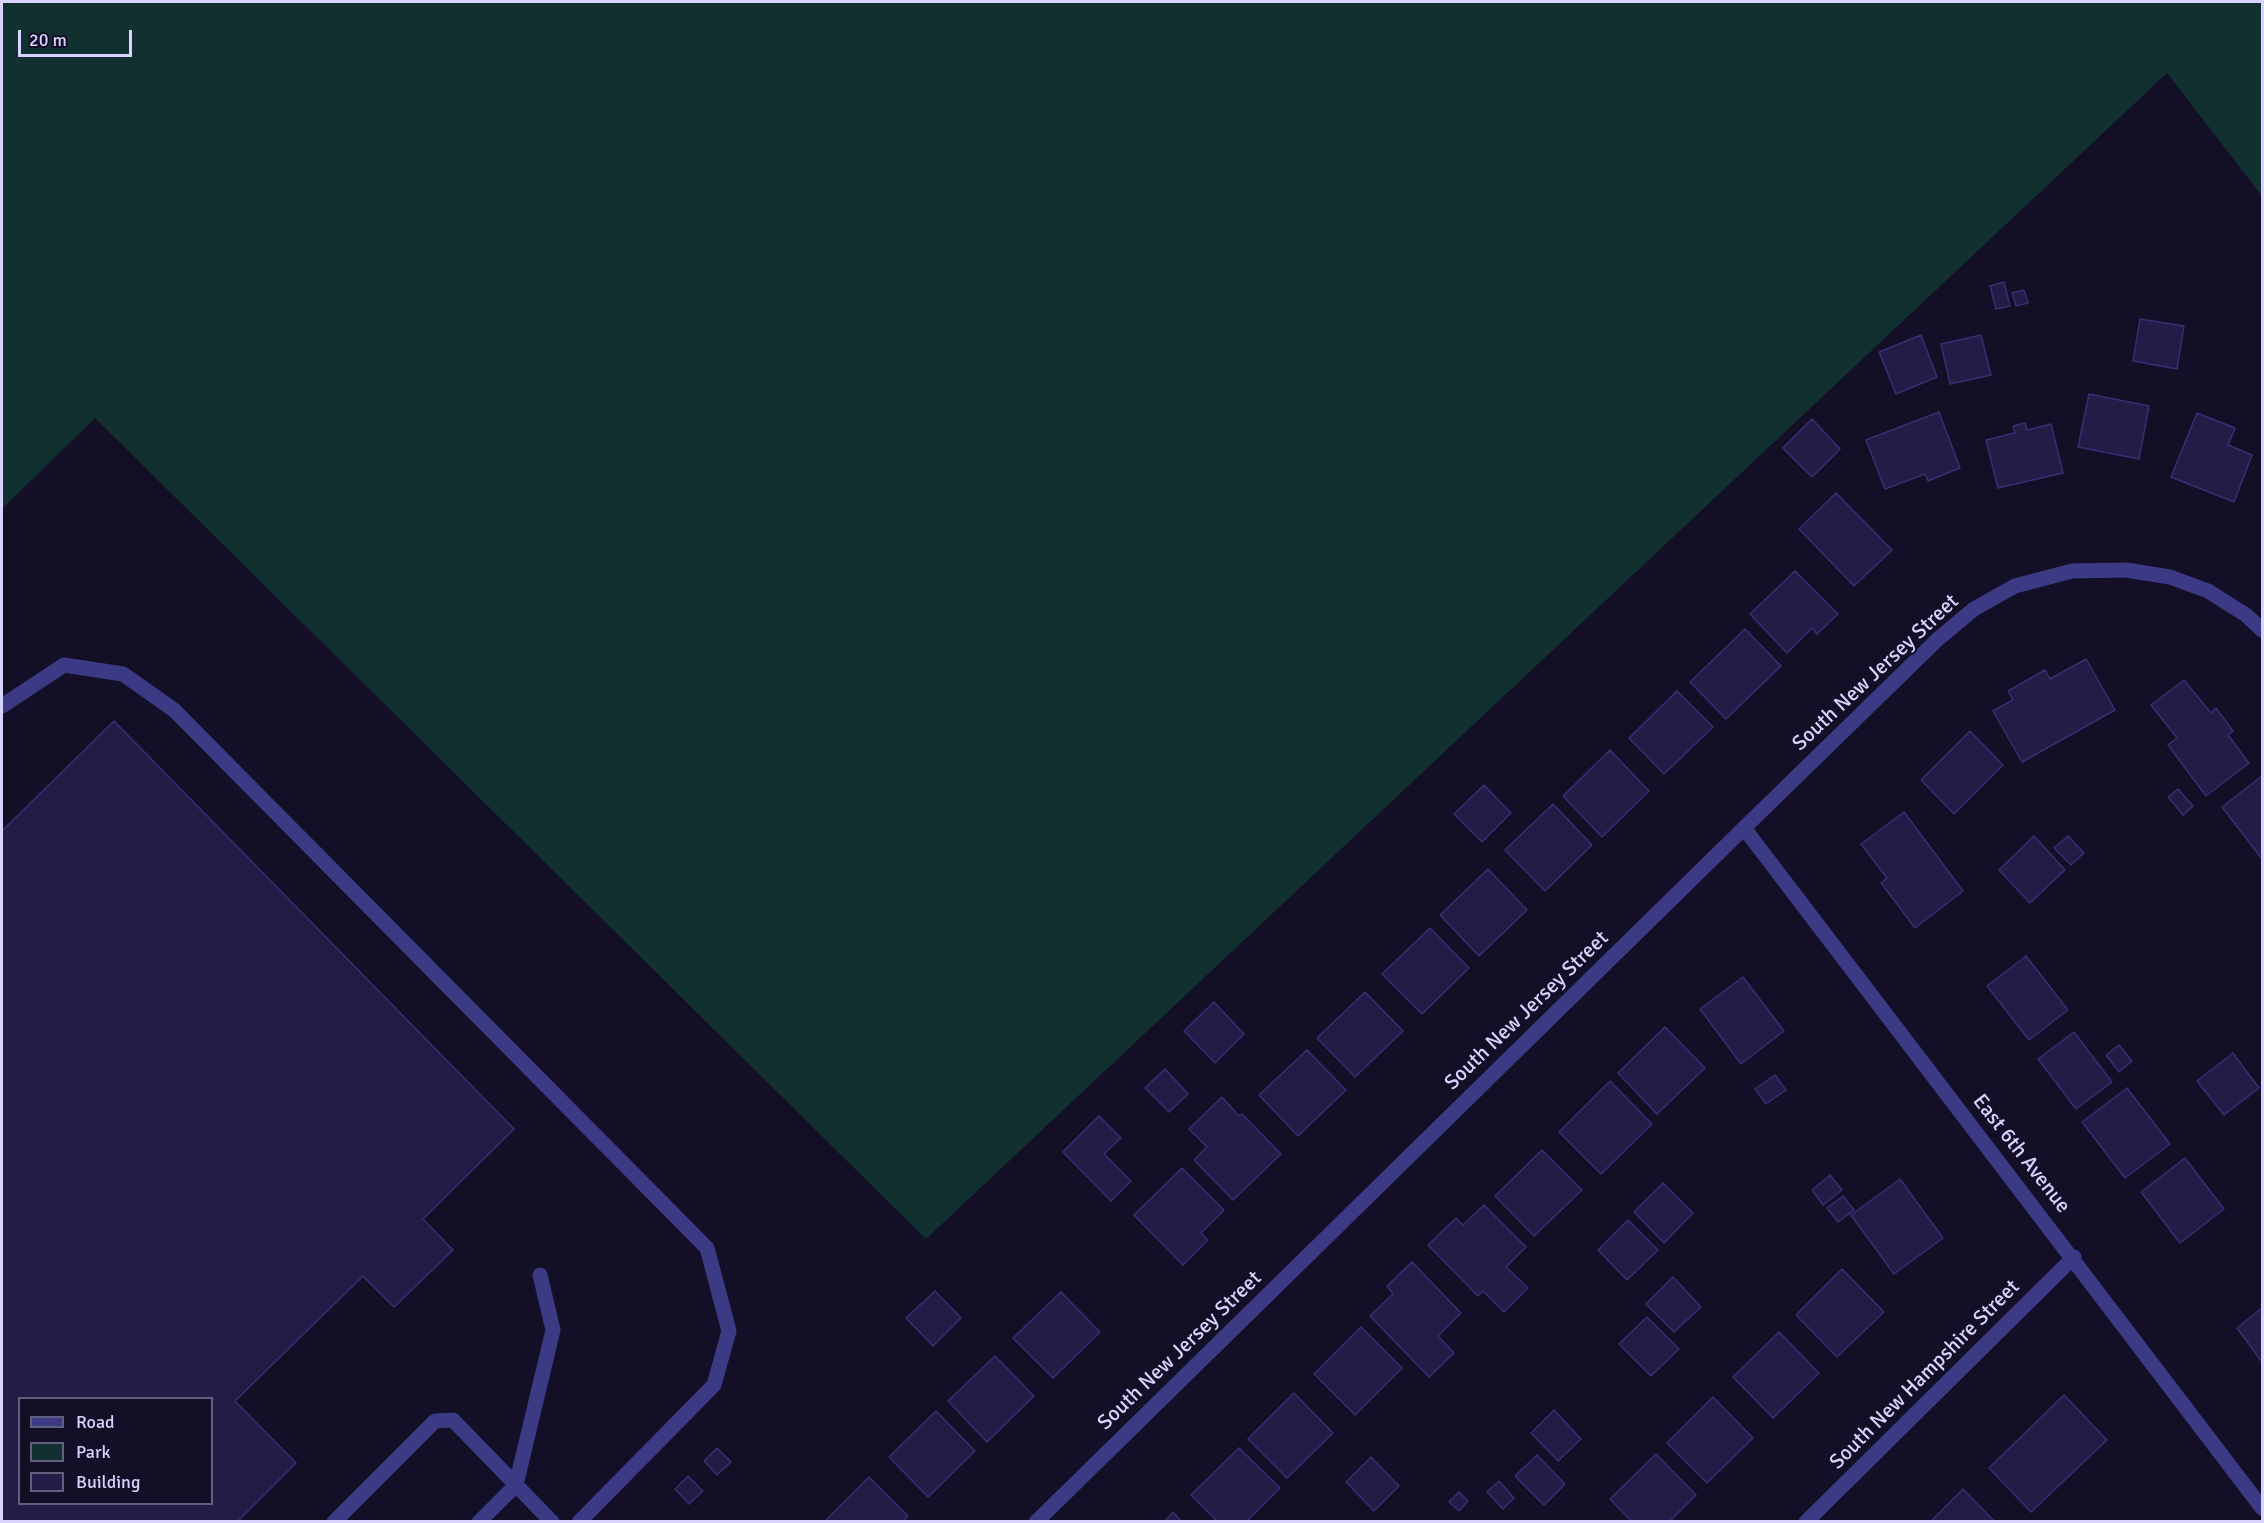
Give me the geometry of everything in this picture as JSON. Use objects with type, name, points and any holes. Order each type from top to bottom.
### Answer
[{"type":"street","name":"South New Jersey Street","points":[[1036,1521],[1938,639],[1974,609],[2015,586],[2073,571],[2126,570],[2170,577],[2208,591],[2246,615],[2262,630]]},
{"type":"street","points":[[2,706],[63,665],[123,674],[174,710],[707,1248],[729,1331],[714,1385],[579,1521]]},
{"type":"street","name":"East 6th Avenue","points":[[1744,828],[2074,1257],[2262,1508]]},
{"type":"street","name":"South New Hampshire Street","points":[[1806,1521],[2074,1257]]},
{"type":"street","points":[[479,1521],[516,1485],[553,1330],[540,1275]]},
{"type":"street","points":[[334,1521],[435,1421],[453,1420],[552,1521]]},
{"type":"green space","points":[[2,2],[2262,2],[2262,196],[2167,73],[926,1239],[95,418],[2,509]]},
{"type":"building","points":[[2004,282],[2010,306],[1996,309],[1990,286]]},
{"type":"building","points":[[2024,290],[2028,303],[2016,306],[2012,293]]},
{"type":"building","points":[[2140,319],[2184,326],[2177,369],[2133,361]]},
{"type":"building","points":[[1921,335],[1937,377],[1896,394],[1879,352]]},
{"type":"building","points":[[1981,335],[1991,375],[1950,384],[1941,344]]},
{"type":"building","points":[[2089,394],[2149,406],[2139,459],[2078,447]]},
{"type":"building","points":[[1939,412],[1960,468],[1928,481],[1925,474],[1885,489],[1866,440]]},
{"type":"building","points":[[2197,413],[2235,428],[2228,445],[2252,455],[2234,502],[2171,477]]},
{"type":"building","points":[[1812,419],[1840,449],[1812,477],[1783,448]]},
{"type":"building","points":[[2025,423],[2027,430],[2051,424],[2063,473],[1998,488],[1986,440],[2015,433],[2013,426]]},
{"type":"building","points":[[1836,493],[1892,550],[1854,586],[1799,529]]},
{"type":"building","points":[[1795,571],[1838,614],[1817,634],[1812,628],[1787,653],[1750,614]]},
{"type":"building","points":[[1745,629],[1781,666],[1726,719],[1690,682]]},
{"type":"building","points":[[2086,659],[2115,710],[2022,762],[1993,711],[2013,700],[2008,691],[2045,670],[2050,679]]},
{"type":"building","points":[[2184,680],[2211,713],[2216,708],[2233,731],[2228,735],[2249,763],[2206,796],[2168,745],[2177,738],[2151,705]]},
{"type":"building","points":[[1677,691],[1713,727],[1664,774],[1629,738]]},
{"type":"building","points":[[114,721],[514,1129],[423,1219],[453,1250],[394,1307],[363,1276],[235,1401],[296,1463],[237,1522],[2,1522],[2,831]]},
{"type":"building","points":[[1970,731],[2003,765],[1954,814],[1921,780]]},
{"type":"building","points":[[1610,750],[1649,791],[1602,837],[1563,796]]},
{"type":"building","points":[[2262,776],[2262,859],[2222,807]]},
{"type":"building","points":[[1484,785],[1511,813],[1482,842],[1454,814]]},
{"type":"building","points":[[2178,789],[2193,806],[2183,815],[2168,797]]},
{"type":"building","points":[[1553,804],[1592,845],[1545,891],[1505,850]]},
{"type":"building","points":[[1904,812],[1963,891],[1915,928],[1881,883],[1887,878],[1861,844]]},
{"type":"building","points":[[2034,836],[2065,870],[2030,903],[1999,870]]},
{"type":"building","points":[[2068,836],[2084,853],[2071,865],[2054,848]]},
{"type":"building","points":[[1488,869],[1527,910],[1479,956],[1440,915]]},
{"type":"building","points":[[1430,928],[1469,968],[1422,1014],[1382,974]]},
{"type":"building","points":[[2026,956],[2068,1010],[2029,1040],[1987,986]]},
{"type":"building","points":[[1743,977],[1784,1031],[1741,1064],[1700,1009]]},
{"type":"building","points":[[1365,992],[1403,1031],[1355,1077],[1317,1038]]},
{"type":"building","points":[[1214,1002],[1244,1034],[1215,1063],[1184,1031]]},
{"type":"building","points":[[1665,1027],[1705,1068],[1657,1114],[1618,1073]]},
{"type":"building","points":[[2074,1032],[2112,1082],[2076,1109],[2038,1059]]},
{"type":"building","points":[[2119,1045],[2132,1061],[2119,1072],[2106,1055]]},
{"type":"building","points":[[1307,1050],[1346,1090],[1298,1136],[1259,1095]]},
{"type":"building","points":[[2233,1053],[2259,1088],[2224,1115],[2197,1081]]},
{"type":"building","points":[[1165,1069],[1188,1094],[1169,1112],[1145,1088]]},
{"type":"building","points":[[1775,1075],[1786,1090],[1766,1104],[1755,1089]]},
{"type":"building","points":[[1610,1081],[1652,1124],[1601,1174],[1559,1132]]},
{"type":"building","points":[[2127,1088],[2170,1144],[2125,1178],[2082,1122]]},
{"type":"building","points":[[1222,1097],[1239,1116],[1242,1114],[1281,1154],[1233,1200],[1194,1160],[1207,1147],[1189,1129]]},
{"type":"building","points":[[1099,1116],[1121,1138],[1104,1154],[1131,1181],[1111,1201],[1063,1152]]},
{"type":"building","points":[[1542,1150],[1582,1190],[1534,1236],[1495,1196]]},
{"type":"building","points":[[2185,1158],[2224,1209],[2180,1243],[2141,1192]]},
{"type":"building","points":[[1182,1168],[1224,1210],[1201,1233],[1208,1240],[1183,1265],[1134,1215]]},
{"type":"building","points":[[1830,1175],[1842,1190],[1823,1205],[1812,1190]]},
{"type":"building","points":[[1900,1179],[1943,1238],[1894,1274],[1851,1215]]},
{"type":"building","points":[[1663,1183],[1693,1213],[1664,1243],[1634,1212]]},
{"type":"building","points":[[1843,1196],[1854,1210],[1838,1222],[1827,1208]]},
{"type":"building","points":[[1484,1205],[1526,1247],[1506,1267],[1528,1288],[1504,1312],[1483,1291],[1478,1296],[1428,1245],[1456,1218],[1463,1225]]},
{"type":"building","points":[[1628,1220],[1658,1250],[1627,1280],[1598,1250]]},
{"type":"building","points":[[1412,1262],[1461,1313],[1438,1336],[1454,1353],[1429,1377],[1370,1316],[1393,1294],[1387,1286]]},
{"type":"building","points":[[1842,1269],[1884,1312],[1837,1357],[1796,1315]]},
{"type":"building","points":[[1673,1277],[1701,1307],[1674,1332],[1646,1304]]},
{"type":"building","points":[[935,1291],[961,1318],[933,1346],[906,1318]]},
{"type":"building","points":[[1061,1292],[1100,1332],[1053,1378],[1013,1338]]},
{"type":"building","points":[[2262,1308],[2262,1362],[2237,1328]]},
{"type":"building","points":[[1647,1317],[1679,1349],[1651,1376],[1619,1344]]},
{"type":"building","points":[[1361,1327],[1402,1368],[1355,1415],[1314,1374]]},
{"type":"building","points":[[1779,1332],[1819,1373],[1773,1418],[1733,1377]]},
{"type":"building","points":[[995,1356],[1034,1396],[987,1442],[948,1401]]},
{"type":"building","points":[[1294,1393],[1333,1433],[1287,1478],[1248,1439]]},
{"type":"building","points":[[2064,1395],[2107,1440],[2031,1512],[1989,1468]]},
{"type":"building","points":[[1713,1397],[1753,1438],[1707,1483],[1667,1443]]},
{"type":"building","points":[[1554,1410],[1581,1439],[1558,1461],[1531,1433]]},
{"type":"building","points":[[936,1411],[975,1451],[928,1497],[889,1457]]},
{"type":"building","points":[[717,1448],[731,1462],[717,1475],[704,1461]]},
{"type":"building","points":[[1239,1448],[1280,1488],[1246,1522],[1218,1522],[1191,1495]]},
{"type":"building","points":[[1656,1454],[1696,1495],[1669,1522],[1632,1522],[1610,1499]]},
{"type":"building","points":[[1537,1455],[1565,1484],[1544,1505],[1515,1476]]},
{"type":"building","points":[[1371,1457],[1399,1486],[1374,1511],[1346,1482]]},
{"type":"building","points":[[688,1476],[703,1491],[689,1504],[675,1489]]},
{"type":"building","points":[[869,1477],[908,1516],[902,1522],[824,1522]]},
{"type":"building","points":[[1499,1481],[1514,1498],[1503,1509],[1487,1492]]},
{"type":"building","points":[[1963,1489],[1995,1522],[1930,1522]]},
{"type":"building","points":[[1459,1492],[1468,1501],[1459,1511],[1449,1502]]},
{"type":"building","points":[[1173,1512],[1182,1522],[1164,1522]]}]
